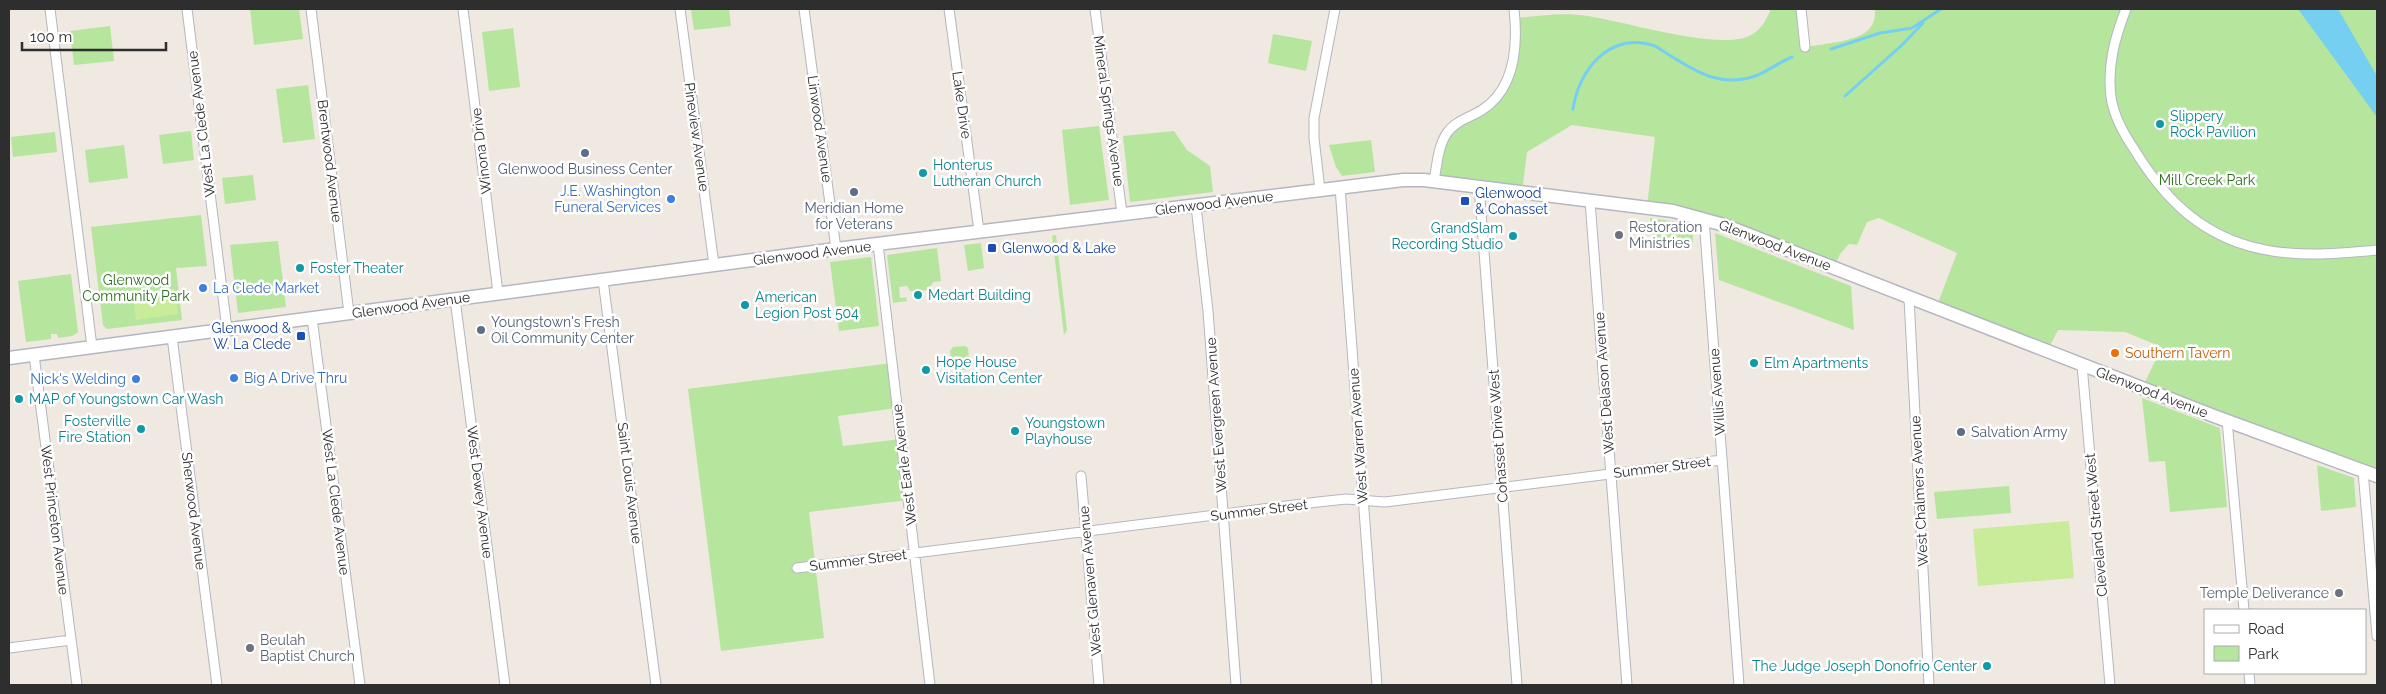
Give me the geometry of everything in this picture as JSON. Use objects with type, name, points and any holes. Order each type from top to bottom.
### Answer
[{"type":"main road","name":"Glenwood Avenue","points":[[9,358],[1122,213],[1196,206],[1403,180],[1434,181],[1673,211],[1724,225],[2082,365],[2377,476]]},
{"type":"street","points":[[50,9],[92,347]]},
{"type":"street","name":"West La Clede Avenue","points":[[187,9],[227,329]]},
{"type":"street","name":"Brentwood Avenue","points":[[311,9],[349,313]]},
{"type":"street","name":"Winona Drive","points":[[464,9],[498,293]]},
{"type":"street","name":"Pineview Avenue","points":[[680,9],[714,265]]},
{"type":"street","name":"Linwood Avenue","points":[[804,9],[836,249]]},
{"type":"street","name":"Lake Drive","points":[[949,9],[979,231]]},
{"type":"street","name":"Mineral Springs Avenue","points":[[1095,9],[1122,213]]},
{"type":"street","points":[[1320,190],[1314,138],[1314,118],[1335,9]]},
{"type":"street","points":[[1434,181],[1440,149],[1447,133],[1457,124],[1492,103],[1506,84],[1514,56],[1516,38],[1514,9]]},
{"type":"street","points":[[1800,9],[1805,46]]},
{"type":"street","points":[[2126,9],[2115,36],[2111,61],[2112,105],[2118,123],[2146,169],[2174,203],[2208,230],[2251,247],[2278,252],[2329,255],[2377,250]]},
{"type":"street","name":"Cohasset Drive West","points":[[1479,186],[1517,685]]},
{"type":"street","name":"West Warren Avenue","points":[[1340,187],[1377,685]]},
{"type":"street","name":"West Delason Avenue","points":[[1590,201],[1627,685]]},
{"type":"street","name":"West Evergreen Avenue","points":[[1196,206],[1208,311],[1236,685]]},
{"type":"street","name":"Willis Avenue","points":[[1704,219],[1739,685]]},
{"type":"street","name":"West Earle Avenue","points":[[878,244],[930,685]]},
{"type":"street","name":"Saint Louis Avenue","points":[[604,280],[656,685]]},
{"type":"street","name":"West Chalmers Avenue","points":[[1909,298],[1929,685]]},
{"type":"street","name":"West Dewey Avenue","points":[[455,299],[505,685]]},
{"type":"street","name":"West La Clede Avenue","points":[[312,318],[360,685]]},
{"type":"street","name":"Sherwood Avenue","points":[[172,337],[217,685]]},
{"type":"street","name":"West Princeton Avenue","points":[[34,355],[77,685]]},
{"type":"street","name":"Cleveland Street West","points":[[2082,365],[2110,685]]},
{"type":"street","points":[[2227,420],[2244,609]]},
{"type":"street","name":"Summer Street","points":[[797,568],[1346,499],[1385,502],[1722,460]]},
{"type":"street","points":[[2363,471],[2377,636]]},
{"type":"street","name":"West Glenaven Avenue","points":[[1081,476],[1098,685]]},
{"type":"street","points":[[9,648],[71,640]]},
{"type":"green space","points":[[250,9],[299,9],[303,39],[254,45]]},
{"type":"green space","points":[[729,9],[731,26],[694,30],[691,10]]},
{"type":"green space","name":"Mill Creek Park","points":[[1771,9],[1801,9],[1805,47],[1840,42],[1865,33],[1873,23],[1875,9],[2377,9],[2377,476],[2142,388],[2162,347],[2125,332],[2058,330],[2047,351],[1936,308],[1957,253],[1879,218],[1867,222],[1857,245],[1849,244],[1840,254],[1834,268],[1647,207],[1655,137],[1572,125],[1527,152],[1522,192],[1434,181],[1443,141],[1506,84],[1515,18],[1570,14],[1604,19],[1672,34],[1718,40],[1737,39],[1751,35],[1761,27]]},
{"type":"green space","points":[[110,26],[114,61],[74,65],[70,31]]},
{"type":"green space","points":[[513,28],[520,87],[489,91],[482,32]]},
{"type":"green space","points":[[1273,34],[1312,41],[1306,71],[1268,63]]},
{"type":"green space","points":[[308,85],[315,139],[283,143],[276,89]]},
{"type":"green space","points":[[1099,126],[1109,200],[1070,205],[1062,130]]},
{"type":"green space","points":[[191,131],[194,160],[163,164],[159,135]]},
{"type":"green space","points":[[1174,131],[1187,150],[1210,166],[1213,192],[1130,202],[1123,136]]},
{"type":"green space","points":[[55,132],[57,152],[13,157],[11,137]]},
{"type":"green space","points":[[1371,140],[1375,172],[1342,176],[1336,167],[1329,145]]},
{"type":"green space","points":[[124,145],[128,178],[89,183],[85,150]]},
{"type":"green space","points":[[253,175],[256,200],[225,204],[222,178]]},
{"type":"green space","name":"Glenwood Community Park","points":[[201,215],[207,266],[176,268],[182,320],[107,329],[103,325],[91,227]]},
{"type":"green space","points":[[1650,218],[1692,224],[1693,242],[1653,245]]},
{"type":"green space","points":[[1715,233],[1851,286],[1854,330],[1719,280]]},
{"type":"green space","points":[[1056,235],[1067,330],[1064,335],[1052,236]]},
{"type":"green space","points":[[278,241],[286,307],[238,313],[230,245]]},
{"type":"green space","points":[[981,243],[984,268],[968,271],[964,245]]},
{"type":"green space","points":[[937,248],[941,281],[933,282],[929,290],[910,291],[907,286],[899,287],[900,298],[906,297],[907,301],[893,303],[887,255]]},
{"type":"green space","points":[[871,257],[879,326],[839,331],[830,262]]},
{"type":"green space","points":[[71,274],[78,332],[72,336],[58,338],[57,334],[51,334],[51,339],[26,342],[18,281]]},
{"type":"green space","points":[[174,289],[178,314],[136,320],[133,294]]},
{"type":"green space","points":[[965,346],[968,348],[970,369],[957,371],[953,368],[950,351],[953,347]]},
{"type":"green space","points":[[892,363],[897,408],[838,416],[843,446],[901,439],[908,500],[809,512],[824,638],[721,651],[688,389]]},
{"type":"green space","points":[[2142,398],[2220,428],[2227,507],[2170,512],[2165,461],[2149,462]]},
{"type":"green space","points":[[2317,465],[2354,478],[2356,507],[2321,511]]},
{"type":"green space","points":[[2009,486],[2011,513],[1937,519],[1934,492]]},
{"type":"green space","points":[[2069,521],[2074,578],[1978,586],[1973,529]]},
{"type":"water","points":[[2298,9],[2338,9],[2377,76],[2377,117]]},
{"type":"waterway","points":[[1831,49],[1880,33],[1912,28],[1941,9]]},
{"type":"waterway","points":[[1845,96],[1902,45],[1923,23]]},
{"type":"waterway","points":[[1573,109],[1576,94],[1590,68],[1599,57],[1611,49],[1624,44],[1639,43],[1655,46],[1704,74],[1729,80],[1758,75],[1792,57]]},
{"type":"place","name":"Slippery Rock Pavilion","points":[[2160,124]]},
{"type":"place","name":"Glenwood Business Center","points":[[585,153]]},
{"type":"place","name":"Honterus Lutheran Church","points":[[923,173]]},
{"type":"place","name":"Meridian Home for Veterans","points":[[854,192]]},
{"type":"place","name":"J.E. Washington Funeral Services","points":[[671,199]]},
{"type":"place","name":"Glenwood & Cohasset","points":[[1465,201]]},
{"type":"place","name":"Restoration Ministries","points":[[1619,235]]},
{"type":"place","name":"GrandSlam Recording Studio","points":[[1513,236]]},
{"type":"place","name":"Glenwood & Lake","points":[[992,248]]},
{"type":"place","name":"Foster Theater","points":[[300,268]]},
{"type":"place","name":"La Clede Market","points":[[203,288]]},
{"type":"place","name":"Medart Building","points":[[918,295]]},
{"type":"place","name":"American Legion Post 504","points":[[745,305]]},
{"type":"place","name":"Youngstown's Fresh Oil Community Center","points":[[481,330]]},
{"type":"place","name":"Glenwood & W. La Clede","points":[[301,336]]},
{"type":"place","name":"Southern Tavern","points":[[2115,353]]},
{"type":"place","name":"Elm Apartments","points":[[1754,363]]},
{"type":"place","name":"Hope House Visitation Center","points":[[926,370]]},
{"type":"place","name":"Big A Drive Thru","points":[[234,378]]},
{"type":"place","name":"Nick's Welding","points":[[136,379]]},
{"type":"place","name":"MAP of Youngstown Car Wash","points":[[19,399]]},
{"type":"place","name":"Fosterville Fire Station","points":[[141,429]]},
{"type":"place","name":"Youngstown Playhouse","points":[[1015,431]]},
{"type":"place","name":"Salvation Army","points":[[1961,432]]},
{"type":"place","name":"Temple Deliverance","points":[[2339,593]]},
{"type":"place","name":"Beulah Baptist Church","points":[[250,648]]},
{"type":"place","name":"The Judge Joseph Donofrio Center","points":[[1987,666]]}]
